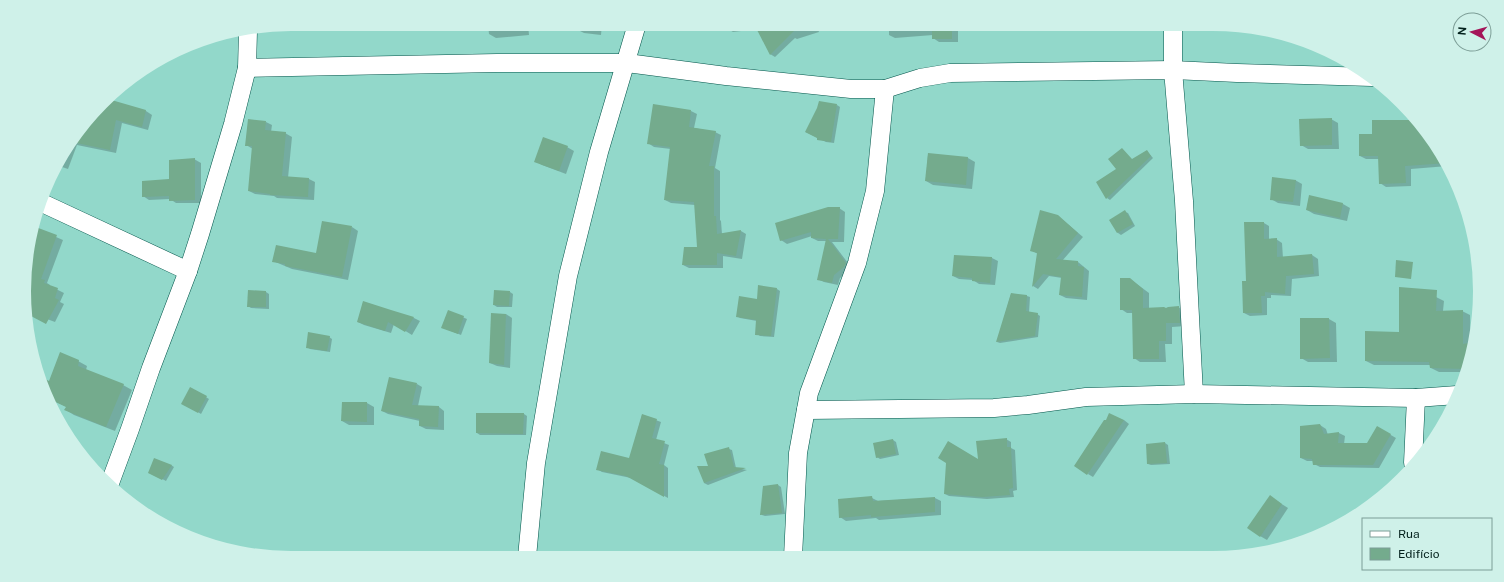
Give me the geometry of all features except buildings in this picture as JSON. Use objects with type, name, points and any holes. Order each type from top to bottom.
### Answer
[{"type":"street","points":[[528,551],[536,463],[568,276],[599,152],[627,63],[635,31]]},
{"type":"street","points":[[1174,31],[1172,70],[1184,201],[1194,394]]},
{"type":"street","points":[[112,479],[151,368],[188,271],[233,124],[247,68],[248,35]]},
{"type":"street","points":[[247,68],[497,63],[627,63],[726,76],[851,89],[885,89],[920,78],[950,73],[1172,70],[1359,77]]},
{"type":"street","points":[[793,551],[798,453],[809,393],[857,263],[875,191],[885,89]]},
{"type":"street","points":[[46,205],[188,271]]},
{"type":"street","points":[[806,410],[994,408],[1086,397],[1194,394],[1416,398],[1451,395]]},
{"type":"street","points":[[1413,456],[1416,398]]}]
